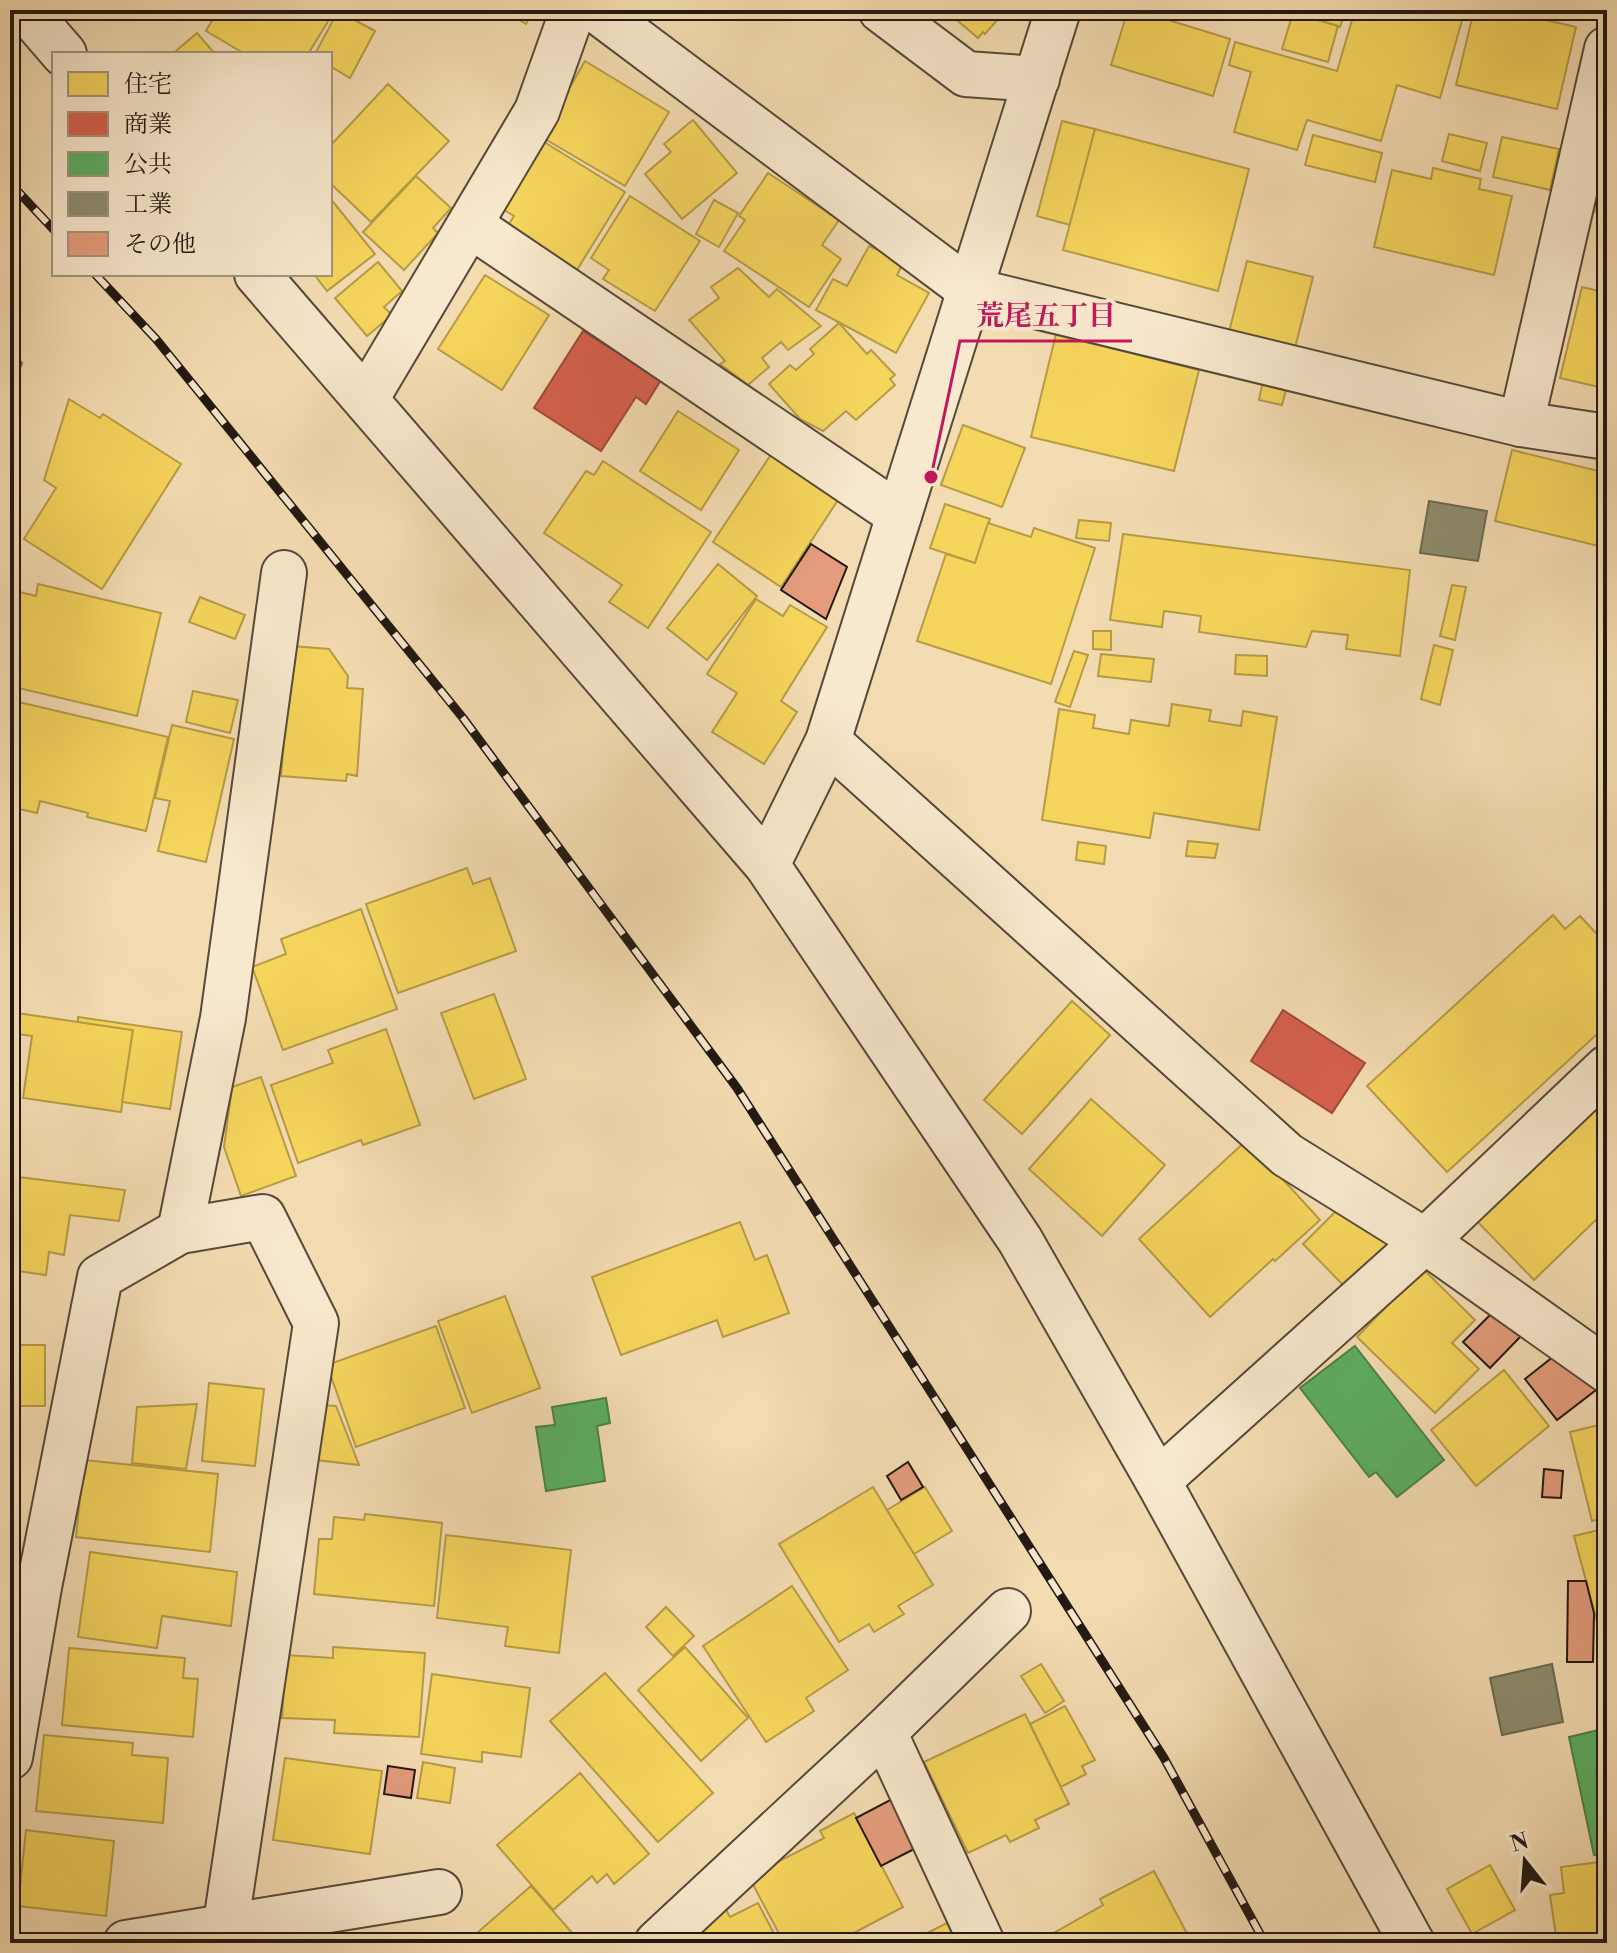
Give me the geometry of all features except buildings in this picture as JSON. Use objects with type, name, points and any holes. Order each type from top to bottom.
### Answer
[{"type":"street","points":[[26,10],[62,52]]},
{"type":"street","points":[[366,399],[537,111],[573,10]]},
{"type":"street","points":[[596,10],[970,290],[1521,424],[1607,437]]},
{"type":"street","points":[[881,10],[966,74],[1037,79]]},
{"type":"street","points":[[767,865],[828,741],[1058,10]]},
{"type":"street","points":[[1521,424],[1607,49]]},
{"type":"street","points":[[470,225],[899,515]]},
{"type":"street","points":[[259,276],[767,865],[1020,1240],[1158,1481],[1412,1943]]},
{"type":"street","points":[[180,1231],[223,1018],[284,573]]},
{"type":"street","points":[[828,741],[1287,1155],[1425,1241],[1607,1370]]},
{"type":"street","points":[[1158,1481],[1425,1241],[1607,1068]]},
{"type":"street","points":[[10,1757],[39,1587],[100,1277],[180,1231],[263,1217],[316,1323],[224,1935]]},
{"type":"street","points":[[657,1943],[884,1732],[1008,1611]]},
{"type":"street","points":[[884,1732],[982,1943]]},
{"type":"street","points":[[126,1943],[224,1935],[439,1892]]},
{"type":"railway","points":[[10,183],[52,228]]},
{"type":"railway","points":[[97,276],[156,339],[463,718],[737,1088],[1164,1758],[1265,1943]]},
{"type":"place","name":"荒尾五丁目","points":[[931,477]]}]
